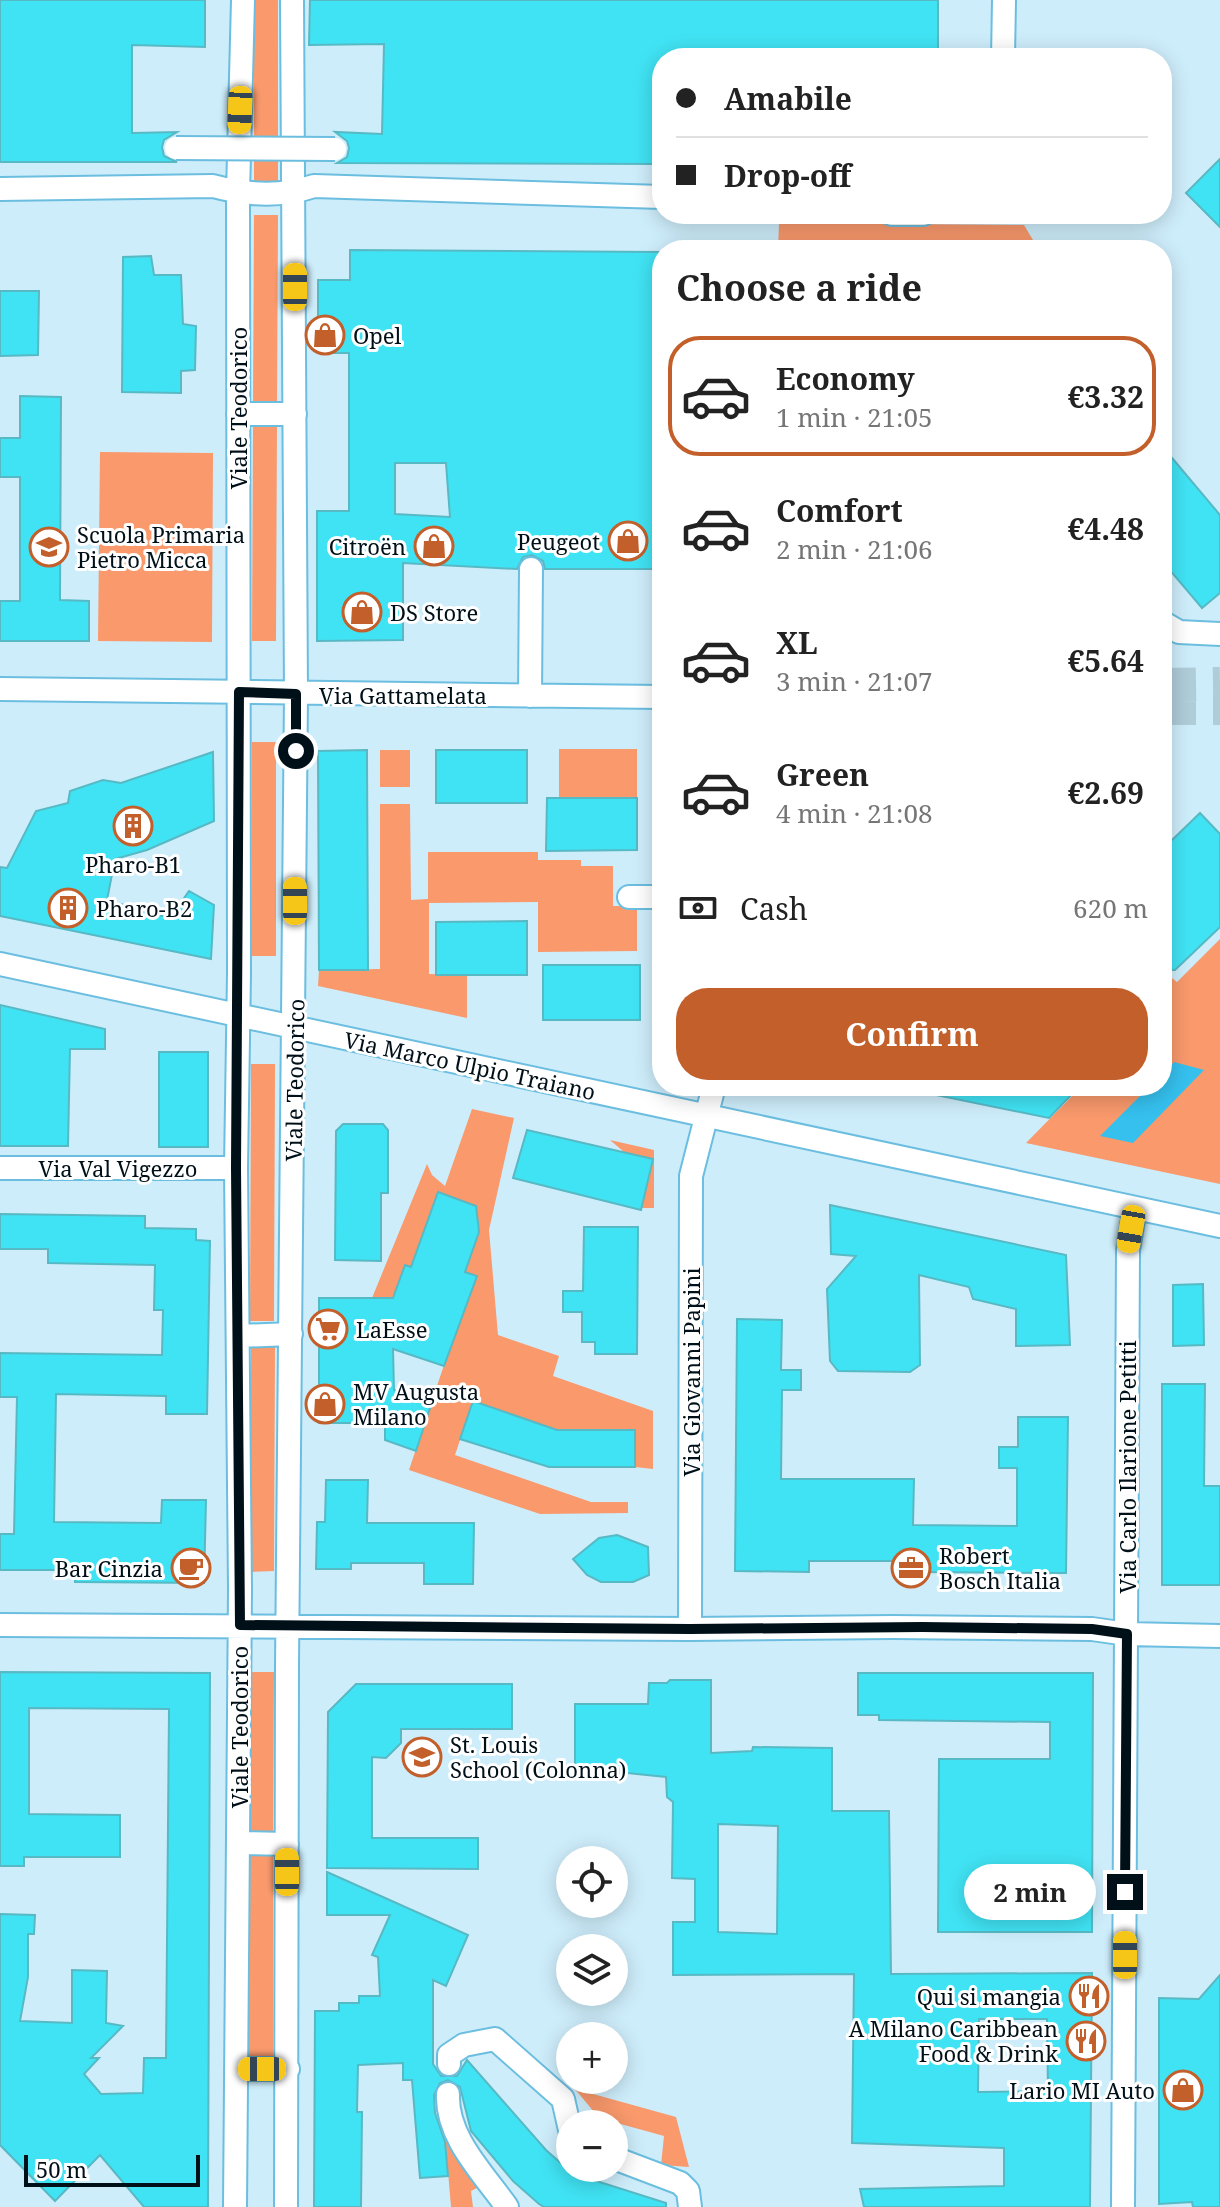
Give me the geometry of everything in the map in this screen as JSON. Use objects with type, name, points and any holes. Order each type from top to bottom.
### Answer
[{"type":"street","name":"Viale Teodorico","points":[[235,2207],[240,1625],[236,1168],[238,193],[243,0]]},
{"type":"street","name":"Viale Teodorico","points":[[286,2207],[287,1626],[296,694],[292,0]]},
{"type":"street","points":[[1003,48],[1004,0]]},
{"type":"street","points":[[176,148],[335,149]]},
{"type":"street","points":[[0,189],[213,186],[238,193],[295,192],[314,186],[652,197]]},
{"type":"street","points":[[238,414],[295,414]]},
{"type":"street","points":[[530,696],[531,569]]},
{"type":"street","points":[[1172,628],[1179,632],[1220,634]]},
{"type":"street","name":"Via Gattamelata","points":[[0,689],[652,697]]},
{"type":"street","points":[[629,897],[652,897]]},
{"type":"street","name":"Via Marco Ulpio Traiano","points":[[0,964],[295,1027],[652,1093]]},
{"type":"street","points":[[705,1116],[711,1096]]},
{"type":"street","name":"Via Marco Ulpio Traiano","points":[[672,1097],[705,1116],[1220,1226]]},
{"type":"street","name":"Via Giovanni Papini","points":[[690,1629],[691,1176],[705,1116]]},
{"type":"street","name":"Via Val Vigezzo","points":[[0,1168],[236,1168]]},
{"type":"street","name":"Via Carlo Ilarione Petitti","points":[[1123,2207],[1128,1250],[1135,1208]]},
{"type":"street","points":[[239,1336],[291,1334]]},
{"type":"street","points":[[0,1625],[1062,1628],[1127,1634],[1220,1636]]},
{"type":"street","points":[[238,1843],[287,1844]]},
{"type":"street","points":[[449,2064],[449,2055],[464,2045],[495,2039],[563,2099],[565,2110]]},
{"type":"street","points":[[236,2069],[288,2069]]},
{"type":"street","points":[[448,2094],[447,2112],[452,2128],[507,2207]]},
{"type":"street","points":[[628,2163],[680,2183],[688,2191],[690,2207]]},
{"type":"shaded area","points":[[254,0],[278,0],[278,193],[254,193]]},
{"type":"shaded area","points":[[254,215],[278,215],[277,407],[253,407]]},
{"type":"shaded area","points":[[779,224],[902,224],[1024,225],[1033,240],[778,240]]},
{"type":"shaded area","points":[[253,421],[277,421],[276,641],[252,641]]},
{"type":"shaded area","points":[[100,452],[213,453],[212,642],[98,641]]},
{"type":"shaded area","points":[[252,742],[276,742],[276,956],[252,956]]},
{"type":"shaded area","points":[[559,749],[637,749],[637,798],[559,798]]},
{"type":"shaded area","points":[[380,750],[410,750],[410,787],[380,787]]},
{"type":"shaded area","points":[[380,804],[410,804],[411,900],[428,899],[428,852],[538,852],[538,860],[581,860],[581,866],[613,866],[613,906],[637,906],[637,951],[538,952],[538,902],[429,903],[429,974],[467,975],[467,1018],[318,986],[319,970],[380,969]]},
{"type":"shaded area","points":[[1220,939],[1220,1184],[1026,1143],[1072,1096],[1172,1096],[1172,978],[1177,982]]},
{"type":"shaded area","points":[[251,1064],[275,1064],[274,1321],[250,1321]]},
{"type":"shaded area","points":[[472,1109],[514,1118],[489,1230],[498,1335],[559,1356],[553,1376],[653,1411],[653,1469],[635,1467],[635,1431],[557,1430],[473,1401],[455,1455],[591,1502],[628,1502],[628,1513],[540,1514],[409,1470],[458,1323],[372,1298],[427,1164],[432,1175],[445,1186]]},
{"type":"shaded area","points":[[610,1140],[654,1150],[654,1208],[642,1208],[652,1159],[624,1152]]},
{"type":"shaded area","points":[[251,1344],[275,1344],[274,1571],[250,1572]]},
{"type":"shaded area","points":[[250,1672],[274,1672],[273,1840],[249,1839]]},
{"type":"shaded area","points":[[249,1847],[273,1847],[273,2060],[248,2060]]},
{"type":"shaded area","points":[[579,2094],[593,2094],[676,2117],[689,2167],[661,2165],[664,2136],[628,2126],[628,2110],[592,2110]]},
{"type":"shaded area","points":[[445,2136],[481,2186],[471,2191],[473,2207],[451,2207]]},
{"type":"water","points":[[1172,1064],[1204,1070],[1133,1143],[1100,1136],[1140,1096],[1172,1096]]},
{"type":"building","points":[[0,0],[205,0],[205,47],[132,45],[132,133],[177,132],[164,140],[162,147],[164,156],[177,162],[0,162]]},
{"type":"building","points":[[310,0],[938,0],[938,48],[652,48],[652,164],[337,163],[347,157],[349,148],[347,141],[335,132],[382,134],[384,44],[309,45]]},
{"type":"building","points":[[1220,159],[1220,227],[1186,193]]},
{"type":"building","points":[[350,250],[652,252],[652,569],[545,569],[543,561],[532,555],[523,557],[517,569],[403,563],[403,640],[317,641],[317,511],[349,511],[349,353],[318,353],[318,280],[350,280]],"holes":[[[395,463],[446,463],[450,517],[395,514]]]},
{"type":"building","points":[[151,256],[154,275],[181,275],[183,324],[196,326],[195,370],[181,371],[181,393],[122,392],[123,257]]},
{"type":"building","points":[[0,291],[39,291],[38,355],[0,356]]},
{"type":"building","points":[[20,396],[61,397],[60,600],[89,601],[89,641],[0,641],[0,601],[20,601],[20,477],[0,477],[0,438],[20,438]]},
{"type":"building","points":[[1172,458],[1220,515],[1220,593],[1202,608],[1172,573]]},
{"type":"building","points":[[367,750],[368,970],[319,970],[318,751]]},
{"type":"building","points":[[436,750],[527,750],[527,803],[436,803]]},
{"type":"building","points":[[213,752],[214,821],[147,850],[115,859],[107,900],[170,918],[189,891],[214,905],[211,959],[0,916],[0,867],[7,868],[36,811],[68,803],[70,791],[103,780],[121,783]]},
{"type":"building","points":[[547,798],[637,798],[637,850],[546,851]]},
{"type":"building","points":[[1200,813],[1220,834],[1220,927],[1175,970],[1172,970],[1172,840]]},
{"type":"building","points":[[527,921],[527,975],[436,975],[436,922]]},
{"type":"building","points":[[543,965],[640,965],[640,1020],[543,1020]]},
{"type":"building","points":[[0,1005],[105,1029],[105,1049],[70,1049],[68,1146],[0,1146]]},
{"type":"building","points":[[159,1052],[208,1052],[208,1147],[159,1147]]},
{"type":"building","points":[[941,1096],[1070,1096],[1049,1118]]},
{"type":"building","points":[[343,1124],[383,1124],[388,1130],[388,1193],[381,1193],[381,1261],[335,1260],[336,1131]]},
{"type":"building","points":[[527,1130],[653,1159],[641,1210],[513,1178]]},
{"type":"building","points":[[438,1192],[476,1206],[479,1232],[465,1272],[477,1276],[444,1366],[393,1349],[394,1390],[432,1402],[416,1451],[385,1440],[385,1423],[319,1423],[319,1298],[393,1298],[405,1265],[411,1267]]},
{"type":"building","points":[[830,1205],[1066,1255],[1070,1345],[1016,1346],[1016,1309],[973,1299],[969,1287],[919,1275],[920,1365],[910,1372],[838,1371],[830,1361],[827,1289],[856,1256],[831,1254]]},
{"type":"building","points":[[0,1214],[145,1216],[145,1228],[196,1229],[196,1240],[210,1241],[207,1414],[166,1414],[166,1396],[56,1394],[54,1522],[161,1523],[162,1500],[206,1500],[204,1583],[75,1582],[75,1570],[0,1570],[0,1534],[14,1534],[17,1397],[0,1397],[0,1353],[162,1355],[163,1310],[154,1310],[155,1265],[48,1263],[48,1249],[0,1249]]},
{"type":"building","points":[[584,1227],[638,1227],[637,1354],[595,1354],[595,1342],[582,1342],[582,1312],[563,1312],[563,1291],[583,1291]]},
{"type":"building","points":[[1203,1284],[1204,1345],[1173,1346],[1173,1285]]},
{"type":"building","points":[[737,1319],[782,1320],[781,1370],[801,1370],[801,1390],[782,1390],[781,1479],[914,1479],[913,1525],[1017,1526],[1017,1468],[999,1468],[999,1447],[1018,1447],[1018,1417],[1068,1417],[1066,1573],[913,1572],[913,1561],[809,1561],[809,1572],[735,1571]]},
{"type":"building","points":[[1162,1384],[1205,1384],[1204,1486],[1220,1486],[1220,1585],[1162,1585]]},
{"type":"building","points":[[473,1401],[557,1430],[635,1430],[635,1467],[549,1467],[460,1439]]},
{"type":"building","points":[[326,1480],[368,1480],[367,1523],[474,1523],[473,1584],[424,1584],[424,1563],[351,1563],[351,1569],[316,1569],[317,1522],[325,1522]]},
{"type":"building","points":[[617,1535],[648,1547],[649,1575],[633,1582],[601,1582],[587,1575],[573,1559],[599,1538]]},
{"type":"building","points":[[0,1672],[210,1673],[208,2207],[144,2207],[100,2155],[55,2201],[0,2145],[0,1914],[35,1915],[34,1934],[28,1934],[28,1977],[20,2021],[72,2023],[72,1970],[107,1971],[106,2023],[123,2026],[91,2058],[99,2058],[84,2074],[101,2094],[143,2093],[144,2058],[166,2058],[169,1709],[29,1708],[29,1814],[120,1815],[120,1857],[24,1857],[24,1866],[0,1866]]},
{"type":"building","points":[[858,1673],[1093,1673],[1092,1932],[938,1932],[939,1759],[1050,1759],[1050,1722],[879,1720],[879,1715],[858,1715]]},
{"type":"building","points":[[670,1680],[711,1680],[711,1753],[752,1751],[753,1747],[832,1748],[832,1811],[889,1811],[891,1974],[1092,1973],[1090,2207],[864,2207],[860,2189],[1004,2186],[1004,2148],[852,2143],[854,1974],[673,1975],[673,1922],[695,1922],[695,1879],[672,1878],[673,1802],[667,1797],[666,1777],[627,1773],[575,1776],[575,1704],[648,1704],[649,1683],[667,1683]],"holes":[[[718,1824],[778,1826],[777,1934],[718,1932]],[[979,2019],[1047,2019],[1048,2091],[978,2092]]]},
{"type":"building","points":[[356,1684],[512,1684],[512,1729],[401,1729],[401,1743],[386,1758],[372,1757],[372,1838],[478,1838],[478,1869],[327,1868],[328,1712]]},
{"type":"building","points":[[327,1872],[468,1935],[446,1986],[433,1980],[433,2064],[441,2076],[457,2076],[467,2060],[556,2159],[556,2182],[600,2182],[666,2203],[666,2207],[544,2207],[513,2181],[471,2131],[460,2087],[448,2080],[440,2083],[434,2095],[435,2113],[445,2142],[448,2176],[420,2178],[412,2080],[403,2080],[403,2063],[358,2065],[357,2112],[362,2112],[361,2207],[314,2207],[315,2011],[339,2011],[339,2003],[359,2003],[359,1996],[380,1996],[378,1957],[372,1955],[390,1915],[327,1915]]},
{"type":"building","points":[[1220,1975],[1220,2207],[1193,2207],[1192,2202],[1159,2204],[1159,1998],[1199,1999]]},
{"type":"tunnel","points":[[1172,685],[1220,684]]},
{"type":"tunnel","points":[[1172,708],[1220,708]]},
{"type":"place","name":"Opel","points":[[325,335]]},
{"type":"place","name":"Peugeot","points":[[628,541]]},
{"type":"place","name":"Citroën","points":[[434,546]]},
{"type":"place","name":"Scuola Primaria Pietro Micca","points":[[49,547]]},
{"type":"place","name":"DS Store","points":[[362,612]]},
{"type":"place","name":"Pharo-B1","points":[[133,826]]},
{"type":"place","name":"Pharo-B2","points":[[68,908]]},
{"type":"place","name":"LaEsse","points":[[328,1329]]},
{"type":"place","name":"MV Augusta Milano","points":[[325,1404]]},
{"type":"place","name":"Bar Cinzia","points":[[191,1568]]},
{"type":"place","name":"Robert Bosch Italia","points":[[911,1568]]},
{"type":"place","name":"St. Louis School (Colonna)","points":[[422,1757]]},
{"type":"place","name":"Qui si mangia","points":[[1089,1996]]},
{"type":"place","name":"A Milano Caribbean Food & Drink","points":[[1086,2041]]},
{"type":"place","name":"Lario MI Auto","points":[[1183,2090]]},
{"type":"route","points":[[296,751],[296,694],[239,692],[236,1168],[240,1625],[690,1629],[922,1627],[1092,1629],[1127,1634],[1125,1892]]}]
